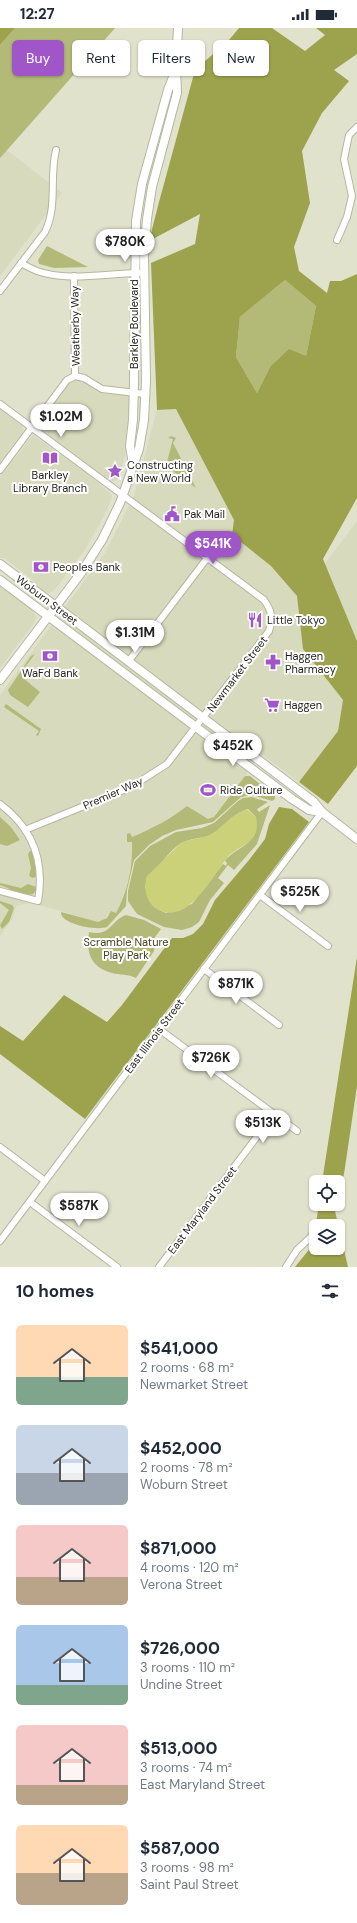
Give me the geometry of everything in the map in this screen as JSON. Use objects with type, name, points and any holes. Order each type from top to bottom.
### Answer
[{"type":"main road","name":"Barkley Boulevard","points":[[177,40],[178,28]]},
{"type":"main road","name":"Barkley Boulevard","points":[[133,464],[130,446],[134,393],[136,221],[142,184],[168,90],[173,76]]},
{"type":"main road","name":"Barkley Boulevard","points":[[0,680],[99,545],[123,496],[139,449],[144,420],[146,394],[144,256],[147,219],[152,187],[177,94],[176,76]]},
{"type":"main road","name":"Woburn Street","points":[[0,564],[314,802],[322,812],[357,839]]},
{"type":"main road","name":"Woburn Street","points":[[0,580],[292,799],[309,810],[322,812]]},
{"type":"street","points":[[337,240],[347,217],[352,196],[344,159],[349,135],[357,127]]},
{"type":"street","points":[[0,291],[45,232],[50,222],[53,209],[54,160],[56,150]]},
{"type":"street","points":[[21,263],[38,271],[74,276],[145,273]]},
{"type":"street","name":"Weatherby Way","points":[[74,276],[75,376]]},
{"type":"street","points":[[0,470],[67,380],[75,376],[84,378],[102,389],[146,394]]},
{"type":"street","name":"Newmarket Street","points":[[0,404],[264,600],[270,608],[272,615],[269,631],[203,718]]},
{"type":"street","points":[[128,662],[224,536]]},
{"type":"street","name":"Premier Way","points":[[25,830],[131,787],[144,780],[172,759],[203,718]]},
{"type":"street","points":[[0,804],[25,830],[34,847],[40,866],[41,883],[38,901],[0,891]]},
{"type":"street","name":"East Illinois Street","points":[[0,1241],[322,812]]},
{"type":"street","points":[[260,895],[328,946]]},
{"type":"street","points":[[204,970],[279,1025]]},
{"type":"street","points":[[159,1029],[296,1131]]},
{"type":"street","name":"East Maryland Street","points":[[159,1267],[274,1114]]},
{"type":"street","points":[[0,1148],[45,1181]]},
{"type":"street","points":[[30,1202],[117,1267]]},
{"type":"street","points":[[286,1267],[297,1250],[309,1239]]},
{"type":"shaded area","points":[[0,28],[15,28],[0,45]]},
{"type":"shaded area","points":[[15,28],[115,28],[104,40],[72,40],[73,76],[7,150],[62,193],[0,276],[0,45]]},
{"type":"shaded area","points":[[239,28],[272,28],[305,51],[325,35],[316,28],[357,28],[357,54],[334,70],[349,81],[322,113],[302,151],[310,203],[294,247],[299,271],[327,293],[330,281],[341,281],[357,274],[357,498],[323,559],[357,641],[357,766],[328,804],[299,782],[338,731],[343,700],[303,649],[297,596],[271,566],[232,535],[234,520],[176,409],[157,410],[151,263],[195,244],[200,214],[149,241],[193,76],[205,76],[205,61],[213,54],[213,76],[269,76],[269,40],[229,40]],"holes":[[[285,280],[316,306],[306,356],[289,349],[270,367],[257,393],[236,357],[240,317]]]},
{"type":"shaded area","points":[[75,380],[80,380],[110,394],[127,395],[130,398],[129,440],[119,478],[115,481],[109,481],[42,430],[40,425],[40,421],[70,383]]},
{"type":"shaded area","points":[[0,409],[21,425],[23,429],[22,433],[0,463]]},
{"type":"shaded area","points":[[176,409],[234,520],[232,535],[271,566],[297,596],[303,649],[343,700],[338,731],[299,782],[261,754],[214,817],[209,820],[187,806],[157,826],[132,837],[128,842],[132,842],[133,854],[130,876],[125,894],[116,913],[111,911],[103,921],[96,922],[29,903],[16,906],[13,918],[0,936],[0,695],[105,553],[134,496],[157,410]]},
{"type":"shaded area","points":[[33,435],[84,471],[112,495],[104,516],[86,548],[56,588],[50,593],[42,591],[37,587],[32,579],[4,558],[0,558],[0,477]]},
{"type":"shaded area","points":[[357,521],[357,643],[324,565]]},
{"type":"shaded area","points":[[0,584],[32,608],[36,617],[34,623],[0,668]]},
{"type":"shaded area","points":[[279,807],[292,809],[309,822],[85,1119],[0,1054],[0,1026],[23,1041],[64,995],[107,1022],[122,1005],[172,938],[183,938],[193,934],[203,924],[215,900],[265,839],[269,824]]},
{"type":"shaded area","points":[[246,809],[256,817],[257,826],[252,839],[226,859],[207,886],[191,904],[182,910],[172,913],[156,909],[148,899],[146,893],[147,876],[182,842],[208,836],[232,817]]},
{"type":"shaded area","points":[[357,957],[357,1086],[344,1174],[323,1175]]},
{"type":"shaded area","points":[[318,1211],[335,1211],[337,1219],[317,1219]]},
{"type":"shaded area","points":[[309,1250],[309,1255],[345,1254],[348,1267],[295,1267]]},
{"type":"green space","points":[[15,28],[115,28],[104,40],[72,40],[73,76],[0,158],[0,45]]},
{"type":"green space","points":[[47,246],[88,267],[54,268],[39,264],[38,260]]},
{"type":"green space","points":[[285,280],[316,306],[306,356],[270,367],[257,393],[236,357],[240,317]]},
{"type":"green space","points":[[171,436],[176,438],[173,443],[196,488],[166,466],[173,439],[168,438]]},
{"type":"green space","points":[[35,654],[22,671],[23,678],[40,692],[28,707],[10,695],[8,690],[31,656]]},
{"type":"green space","points":[[6,704],[41,729],[38,736],[36,735],[39,731],[4,707]]},
{"type":"green space","points":[[245,776],[250,776],[275,796],[275,799],[272,801],[252,795],[241,797],[213,822],[176,830],[162,836],[149,845],[134,860],[127,890],[126,906],[107,927],[95,928],[80,926],[66,920],[62,916],[61,912],[98,922],[107,918],[111,911],[116,913],[124,896],[131,870],[132,842],[127,842],[127,834],[130,833],[132,837],[147,831],[187,806],[208,819],[214,817]]},
{"type":"green space","points":[[252,797],[268,802],[257,809],[259,812],[270,805],[257,844],[234,870],[228,865],[218,878],[224,883],[210,900],[199,922],[192,927],[182,930],[164,927],[137,914],[128,901],[128,891],[135,861],[150,846],[176,832],[202,828],[214,823],[243,798]],"holes":[[[248,809],[256,817],[251,839],[248,843],[226,859],[226,866],[223,864],[192,904],[166,913],[153,906],[145,886],[167,855],[178,845],[188,840],[204,837],[216,832],[235,816]]]},
{"type":"green space","points":[[0,817],[11,827],[20,840],[7,846],[0,844]]},
{"type":"green space","points":[[32,851],[37,876],[33,878],[29,876],[31,868],[28,854]]},
{"type":"green space","points":[[0,883],[21,888],[28,884],[36,887],[37,889],[33,894],[29,895],[16,892],[0,885]]},
{"type":"green space","points":[[0,901],[12,905],[14,908],[9,922],[2,929],[0,925],[9,910],[0,903]]},
{"type":"green space","name":"Scramble Nature Play Park","points":[[126,915],[144,920],[161,929],[155,937],[154,951],[136,978],[112,973],[99,967],[91,958],[88,946],[89,932],[102,932],[110,928]]},
{"type":"place","name":"Barkley Library Branch","points":[[50,458]]},
{"type":"place","name":"Constructing a New World","points":[[115,471]]},
{"type":"place","name":"Pak Mail","points":[[172,514]]},
{"type":"place","name":"Peoples Bank","points":[[41,567]]},
{"type":"place","name":"Little Tokyo","points":[[255,620]]},
{"type":"place","name":"WaFd Bank","points":[[50,656]]},
{"type":"place","name":"Haggen Pharmacy","points":[[273,662]]},
{"type":"place","name":"Haggen","points":[[272,705]]},
{"type":"place","name":"Ride Culture","points":[[208,790]]}]
